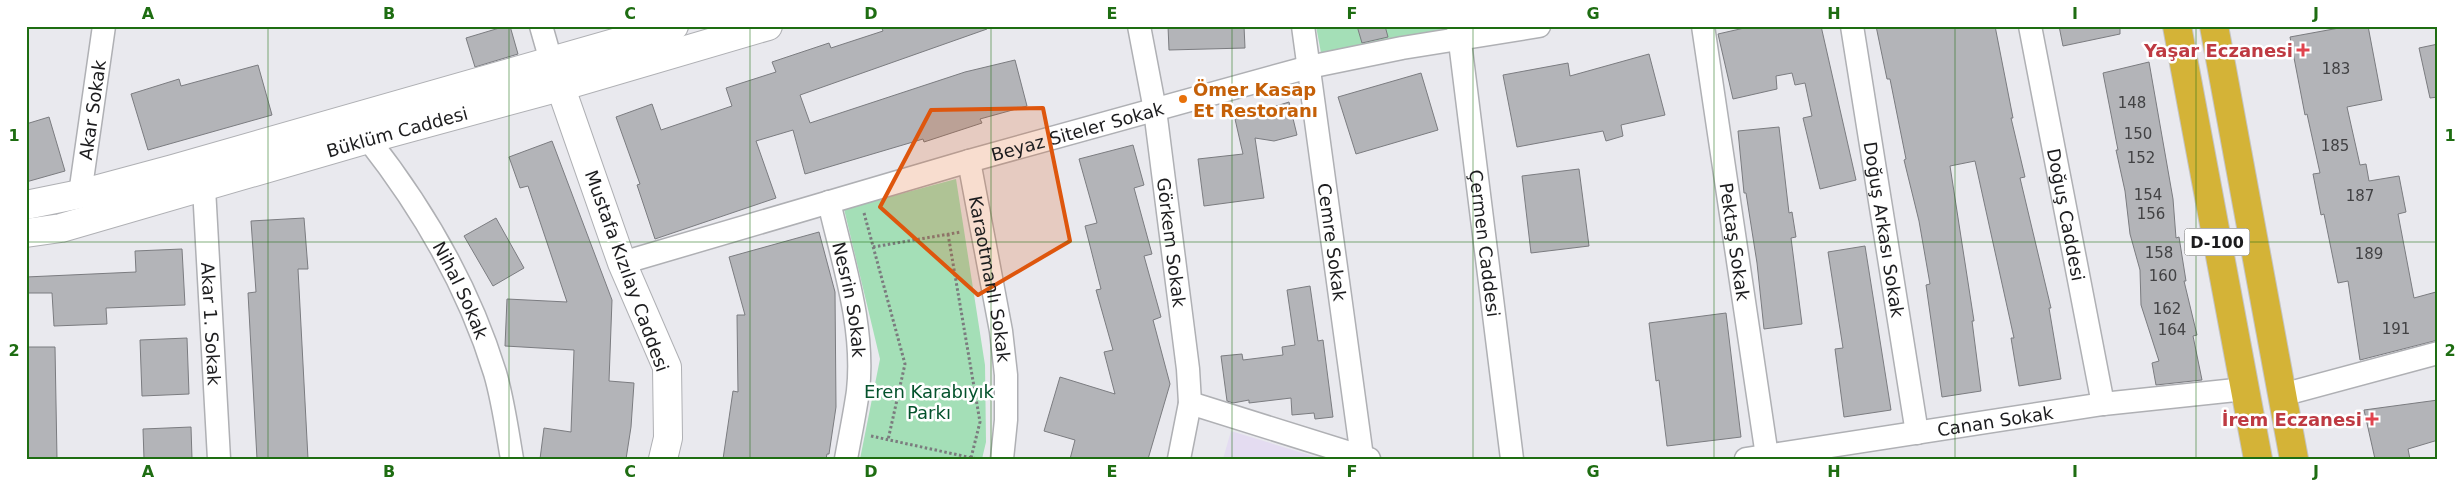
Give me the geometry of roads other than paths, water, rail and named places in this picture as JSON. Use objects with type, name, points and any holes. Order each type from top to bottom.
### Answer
[{"type":"highway","name":"D-100","points":[[2176,26],[2258,459]]},
{"type":"highway","name":"D-100","points":[[2214,26],[2294,459]]},
{"type":"main road","name":"Büklüm Caddesi","points":[[26,205],[80,194],[674,26]]},
{"type":"main road","name":"Büklüm Caddesi","points":[[26,233],[61,228],[368,139],[560,87],[768,26]]},
{"type":"main road","name":"Mustafa Kızılay Caddesi","points":[[551,61],[622,263],[667,368],[668,438],[663,459]]},
{"type":"street","name":"Akar Sokak","points":[[80,194],[104,26]]},
{"type":"street","points":[[541,26],[551,61]]},
{"type":"street","name":"Görkem Sokak","points":[[1139,26],[1154,110],[1188,369],[1190,404],[1179,459]]},
{"type":"street","name":"Cemre Sokak","points":[[1303,26],[1366,458]]},
{"type":"street","name":"Beyaz Siteler Sokak","points":[[622,263],[969,160],[1310,67],[1458,33],[1539,26]]},
{"type":"street","name":"Pektaş Sokak","points":[[1703,26],[1756,457]]},
{"type":"street","name":"Doğuş Arkası Sokak","points":[[1852,26],[1917,433]]},
{"type":"street","name":"Doğuş Caddesi","points":[[2030,26],[2103,404]]},
{"type":"street","name":"Çermen Caddesi","points":[[1458,33],[1512,459]]},
{"type":"street","name":"Nihal Sokak","points":[[368,139],[388,164],[430,228],[471,308],[495,374],[512,459]]},
{"type":"street","name":"Karaotmanlı Sokak","points":[[969,160],[1001,331],[1006,375],[1006,420],[1002,459]]},
{"type":"street","name":"Akar 1. Sokak","points":[[204,188],[220,459]]},
{"type":"street","name":"Nesrin Sokak","points":[[829,202],[856,318],[859,354],[858,390],[846,459]]},
{"type":"street","points":[[2282,395],[2438,353]]},
{"type":"street","name":"Canan Sokak","points":[[1756,457],[2103,404],[2245,390]]},
{"type":"street","points":[[1190,404],[1366,458]]},
{"type":"place","name":"Yaşar Eczanesi","points":[[2303,50]]},
{"type":"place","name":"Ömer Kasap Et Restoranı","points":[[1183,99]]},
{"type":"place","name":"İrem Eczanesi","points":[[2372,419]]},
{"type":"park label","name":"Eren Karabıyık Parkı","points":[[929,401]]}]
